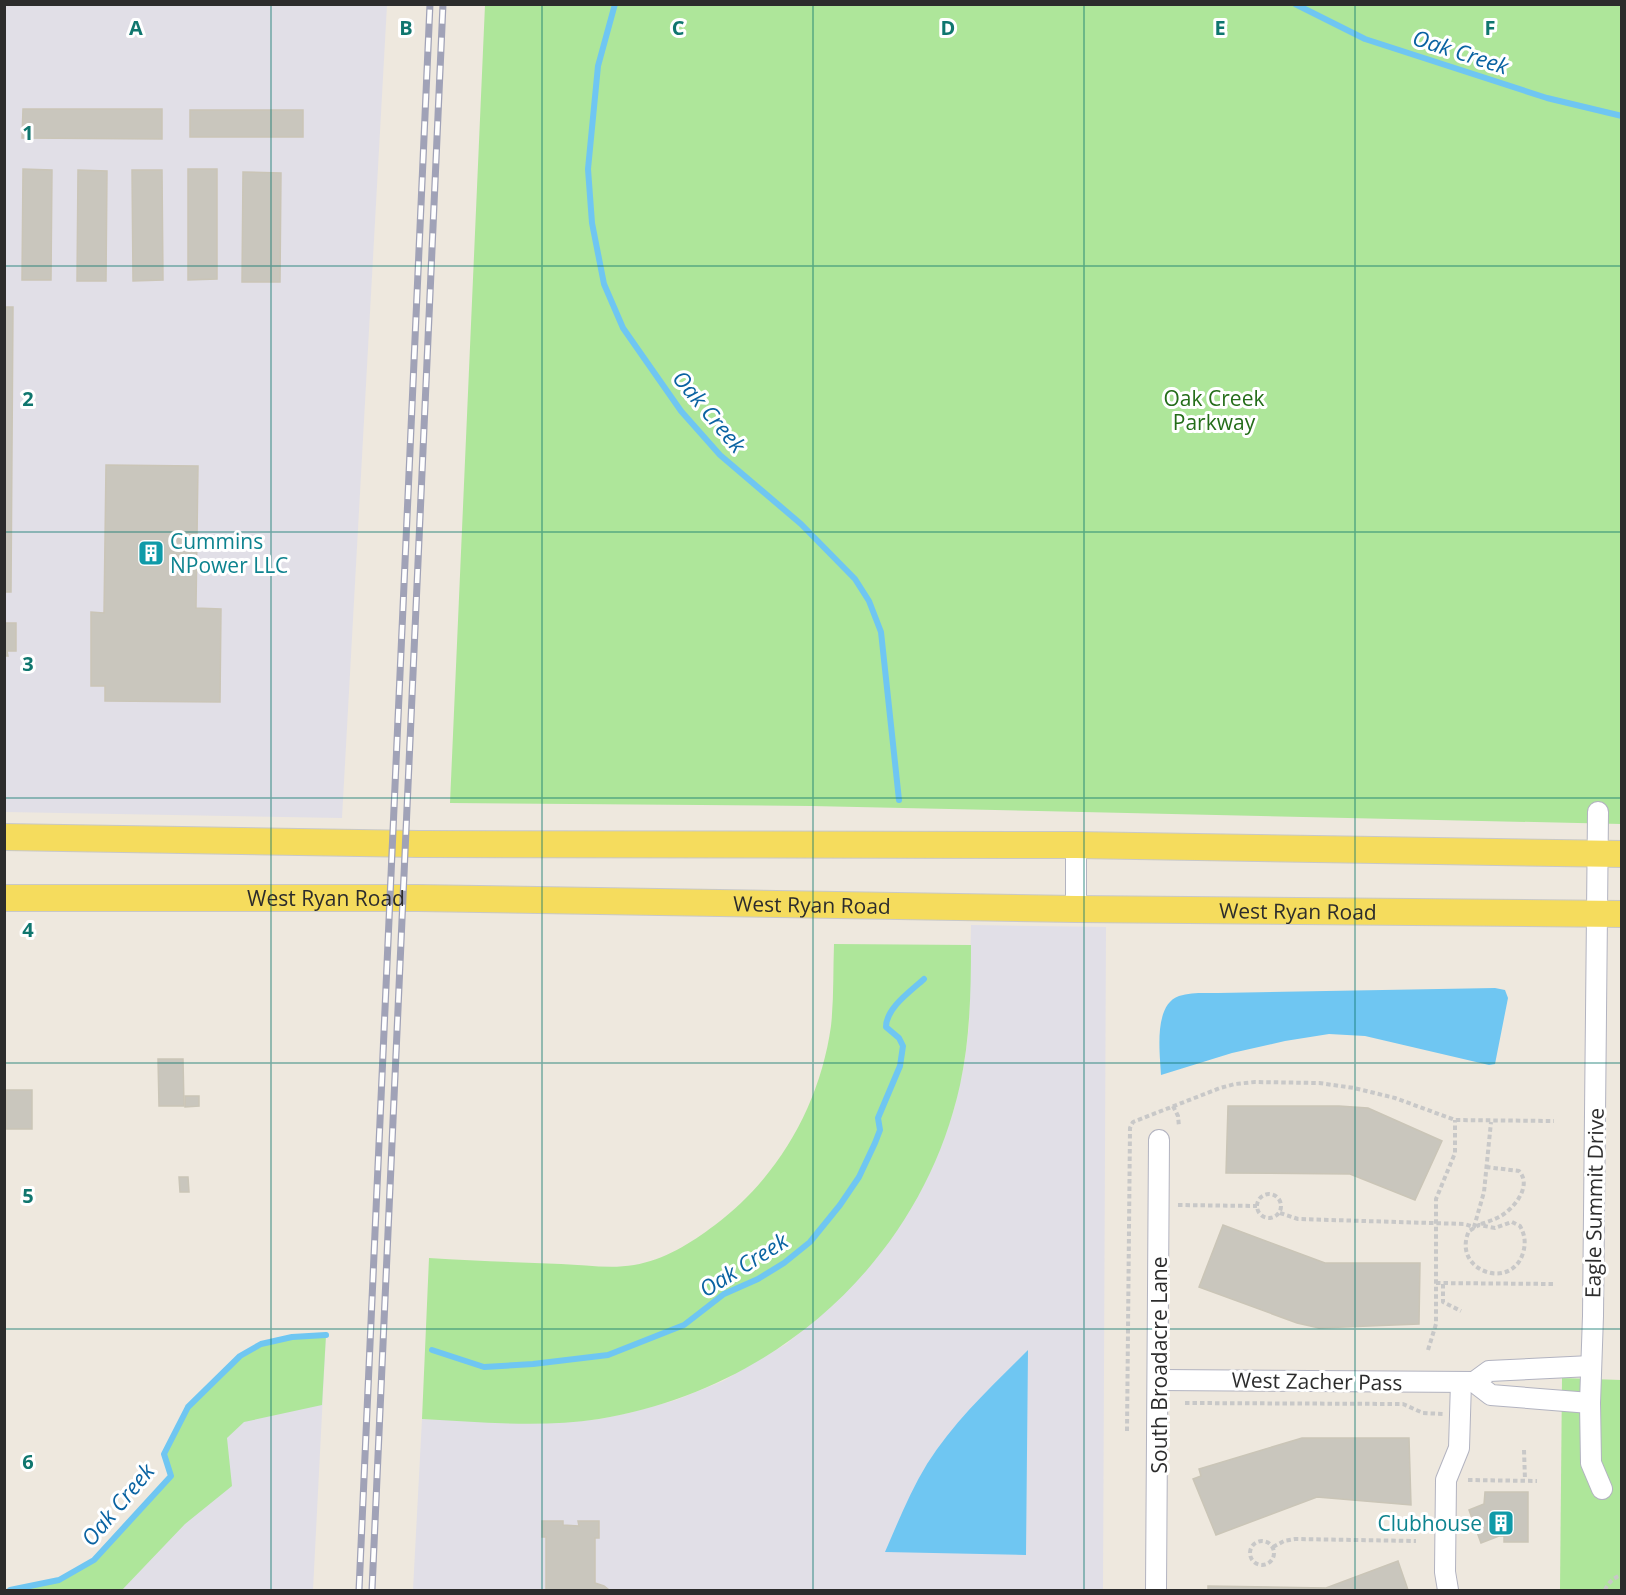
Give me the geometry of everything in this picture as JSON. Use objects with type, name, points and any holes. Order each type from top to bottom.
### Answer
[{"type":"main road","points":[[4,837],[419,844],[1076,845],[1610,854]]},
{"type":"main road","name":"West Ryan Road","points":[[4,898],[418,898],[1076,909],[1609,914]]},
{"type":"street","name":"Eagle Summit Drive","points":[[1598,812],[1610,854],[1590,1403],[1592,1463],[1602,1489]]},
{"type":"street","points":[[1076,845],[1076,909]]},
{"type":"street","name":"South Broadacre Lane","points":[[1156,1590],[1159,1140]]},
{"type":"street","name":"West Zacher Pass","points":[[1159,1380],[1468,1382],[1489,1371],[1591,1366]]},
{"type":"street","points":[[1448,1590],[1445,1572],[1446,1480],[1459,1448],[1468,1382]]},
{"type":"street","name":"West Zacher Pass","points":[[1468,1382],[1491,1395],[1590,1403]]},
{"type":"path","points":[[1127,1431],[1130,1128],[1133,1122],[1220,1088],[1244,1082],[1339,1085],[1380,1094],[1455,1120],[1554,1121]]},
{"type":"path","points":[[1173,1106],[1178,1116],[1179,1127]]},
{"type":"path","points":[[1428,1350],[1436,1324],[1436,1199],[1455,1153],[1455,1120]]},
{"type":"path","points":[[1280,1213],[1298,1219],[1464,1224],[1476,1226],[1495,1228],[1512,1222],[1520,1226],[1524,1235],[1525,1247],[1517,1264],[1506,1272],[1488,1273],[1476,1267],[1467,1256],[1466,1238],[1476,1226],[1484,1192],[1491,1122]]},
{"type":"path","points":[[1476,1226],[1500,1217],[1517,1200],[1523,1186],[1524,1177],[1520,1170],[1486,1167]]},
{"type":"path","points":[[1274,1195],[1282,1204],[1280,1213],[1275,1218],[1266,1218],[1259,1214],[1257,1206],[1263,1196],[1274,1195]]},
{"type":"path","points":[[1178,1205],[1257,1206]]},
{"type":"path","points":[[1500,1217],[1504,1225]]},
{"type":"path","points":[[1496,1274],[1496,1284]]},
{"type":"path","points":[[1436,1283],[1553,1284]]},
{"type":"path","points":[[1443,1284],[1443,1302],[1461,1311]]},
{"type":"path","points":[[1436,1294],[1443,1294]]},
{"type":"path","points":[[1185,1403],[1403,1404],[1423,1413],[1447,1414]]},
{"type":"path","points":[[1524,1450],[1525,1480]]},
{"type":"path","points":[[1468,1480],[1537,1481]]},
{"type":"path","points":[[1273,1547],[1284,1541],[1295,1539],[1416,1541]]},
{"type":"path","points":[[1265,1541],[1273,1547],[1274,1557],[1269,1564],[1257,1565],[1251,1560],[1250,1551],[1256,1542],[1265,1541]]},
{"type":"path","points":[[1605,1590],[1617,1576],[1622,1575]]},
{"type":"shaded area","points":[[5,5],[387,5],[342,818],[5,812]]},
{"type":"shaded area","points":[[971,925],[1106,927],[1103,1590],[413,1590],[422,1419],[555,1423],[600,1419],[676,1400],[723,1381],[786,1344],[834,1304],[876,1258],[896,1231],[925,1182],[954,1109],[964,1065],[969,1026]]},
{"type":"shaded area","points":[[326,1335],[313,1590],[10,1590],[59,1580],[94,1560],[171,1476],[164,1454],[188,1407],[240,1356],[261,1344],[292,1337]]},
{"type":"green space","name":"Oak Creek Parkway","points":[[485,5],[1621,5],[1621,824],[811,806],[450,803]]},
{"type":"green space","points":[[834,944],[971,945],[968,1033],[963,1068],[941,1149],[912,1207],[875,1260],[831,1307],[780,1347],[724,1379],[663,1404],[577,1422],[510,1424],[422,1419],[429,1258],[607,1267],[645,1263],[677,1250],[706,1232],[759,1185],[793,1137],[817,1083],[831,1026]]},
{"type":"green space","points":[[326,1335],[322,1405],[244,1422],[227,1438],[232,1486],[185,1524],[122,1590],[10,1590],[59,1580],[94,1560],[171,1476],[164,1454],[188,1407],[240,1356],[261,1344],[292,1337]]},
{"type":"green space","points":[[1562,1378],[1621,1380],[1621,1590],[1560,1590]]},
{"type":"water","points":[[1495,988],[1505,990],[1508,998],[1495,1064],[1489,1065],[1365,1036],[1329,1034],[1232,1053],[1161,1075],[1159,1043],[1162,1019],[1165,1009],[1179,996],[1198,993]]},
{"type":"water","points":[[1028,1350],[1026,1555],[885,1552],[915,1485],[938,1448],[974,1404]]},
{"type":"building","points":[[23,109],[162,109],[162,139],[22,138]]},
{"type":"building","points":[[190,110],[303,110],[303,137],[190,137]]},
{"type":"building","points":[[23,169],[52,170],[51,280],[22,280]]},
{"type":"building","points":[[188,169],[217,169],[217,279],[188,280]]},
{"type":"building","points":[[78,170],[107,171],[106,281],[77,281]]},
{"type":"building","points":[[132,170],[162,170],[163,280],[133,281]]},
{"type":"building","points":[[243,172],[281,173],[280,282],[242,282]]},
{"type":"building","points":[[4,307],[13,307],[11,592],[4,592]]},
{"type":"building","name":"Cummins NPower LLC","points":[[106,465],[198,466],[196,608],[221,609],[220,702],[105,701],[105,686],[91,686],[91,612],[104,613]]},
{"type":"building","points":[[4,623],[16,623],[16,651],[7,651],[8,656],[4,656]]},
{"type":"building","points":[[158,1059],[183,1059],[184,1106],[159,1106]]},
{"type":"building","points":[[6,1090],[32,1090],[32,1129],[6,1129]]},
{"type":"building","points":[[185,1096],[199,1096],[199,1106],[185,1107]]},
{"type":"building","points":[[1228,1106],[1368,1108],[1442,1141],[1415,1200],[1350,1174],[1226,1173]]},
{"type":"building","points":[[179,1177],[188,1177],[189,1192],[180,1192]]},
{"type":"building","points":[[1223,1225],[1325,1263],[1420,1263],[1419,1324],[1319,1328],[1297,1323],[1199,1287]]},
{"type":"building","points":[[1302,1438],[1409,1438],[1411,1505],[1317,1497],[1216,1535],[1193,1479],[1201,1476],[1199,1469]]},
{"type":"building","name":"Clubhouse","points":[[1485,1492],[1528,1492],[1528,1542],[1504,1542],[1504,1536],[1499,1536],[1481,1543],[1469,1510],[1484,1504]]},
{"type":"building","points":[[542,1521],[563,1521],[563,1525],[579,1526],[578,1521],[599,1521],[599,1538],[595,1538],[595,1583],[609,1590],[546,1590],[546,1537],[542,1537]]},
{"type":"building","points":[[1398,1561],[1408,1590],[1208,1590],[1208,1586],[1326,1588]]},
{"type":"waterway","name":"Oak Creek","points":[[615,4],[598,66],[588,169],[592,223],[604,284],[623,328],[681,411],[720,455],[801,524],[855,579],[869,601],[881,632],[899,800]]},
{"type":"waterway","name":"Oak Creek","points":[[1295,4],[1365,39],[1547,98],[1622,116]]},
{"type":"waterway","name":"Oak Creek","points":[[432,1350],[484,1367],[608,1355],[684,1325],[724,1294],[758,1279],[784,1263],[810,1242],[859,1177],[880,1130],[878,1118],[900,1066],[903,1046],[899,1038],[886,1027],[887,1020],[900,1000],[924,979]]},
{"type":"waterway","name":"Oak Creek","points":[[10,1590],[59,1580],[94,1560],[171,1476],[164,1454],[188,1407],[240,1356],[261,1344],[292,1337],[326,1335]]},
{"type":"railway","points":[[359,1590],[430,4]]},
{"type":"railway","points":[[372,1590],[443,4]]},
{"type":"place","name":"Cummins NPower LLC","points":[[151,553]]},
{"type":"place","name":"Clubhouse","points":[[1501,1523]]}]
